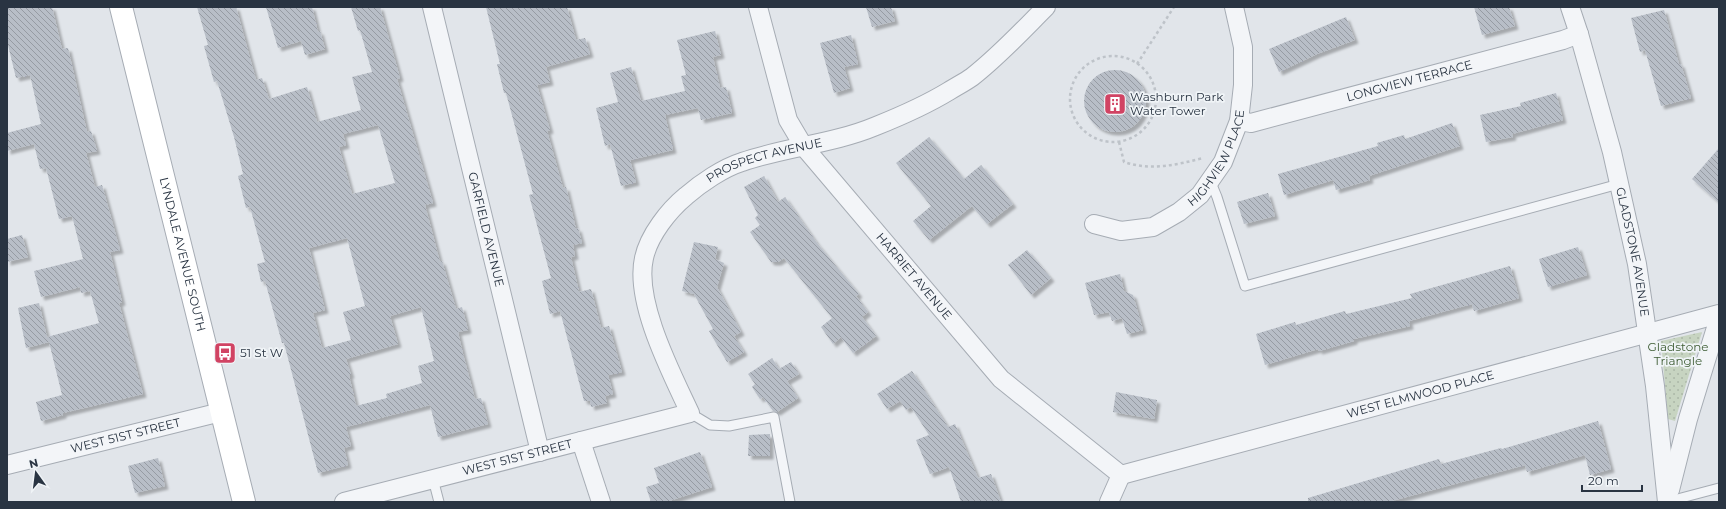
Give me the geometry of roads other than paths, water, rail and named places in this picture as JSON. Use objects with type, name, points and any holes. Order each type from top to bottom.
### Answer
[{"type":"main road","name":"LYNDALE AVENUE SOUTH","points":[[120,7],[244,502]]},
{"type":"street","name":"GARFIELD AVENUE","points":[[432,7],[540,452]]},
{"type":"street","name":"HARRIET AVENUE","points":[[758,7],[788,120],[804,147],[1001,379],[1121,475]]},
{"type":"street","name":"PROSPECT AVENUE","points":[[690,414],[665,358],[646,304],[643,278],[644,258],[655,232],[675,206],[701,183],[740,162],[804,147],[873,127],[930,102],[971,78],[1009,45],[1046,7]]},
{"type":"street","name":"HIGHVIEW PLACE","points":[[1094,224],[1121,231],[1153,227],[1179,212],[1200,194],[1224,162],[1239,121],[1243,86],[1243,47],[1234,7]]},
{"type":"street","name":"GLADSTONE AVENUE","points":[[1570,7],[1612,152],[1618,184],[1638,264],[1667,502]]},
{"type":"street","name":"LONGVIEW TERRACE","points":[[1239,121],[1251,123],[1563,40],[1579,34]]},
{"type":"street","name":"WEST ELMWOOD PLACE","points":[[1121,475],[1719,314]]},
{"type":"street","points":[[1667,502],[1688,419],[1719,318]]},
{"type":"street","name":"WEST 51ST STREET","points":[[7,465],[221,412]]},
{"type":"street","name":"WEST 51ST STREET","points":[[344,502],[690,414]]},
{"type":"street","points":[[581,442],[601,502]]},
{"type":"street","points":[[1108,502],[1121,475]]},
{"type":"lane","points":[[1210,180],[1245,286],[1618,184]]},
{"type":"lane","points":[[690,414],[710,424],[729,426],[774,417],[790,502]]},
{"type":"lane","points":[[433,479],[439,502]]},
{"type":"lane","points":[[1667,502],[1719,488]]},
{"type":"place","name":"Washburn Park Water Tower","points":[[1115,104]]},
{"type":"place","name":"51 St W","points":[[225,353]]},
{"type":"park label","name":"Gladstone Triangle","points":[[1678,354]]}]
